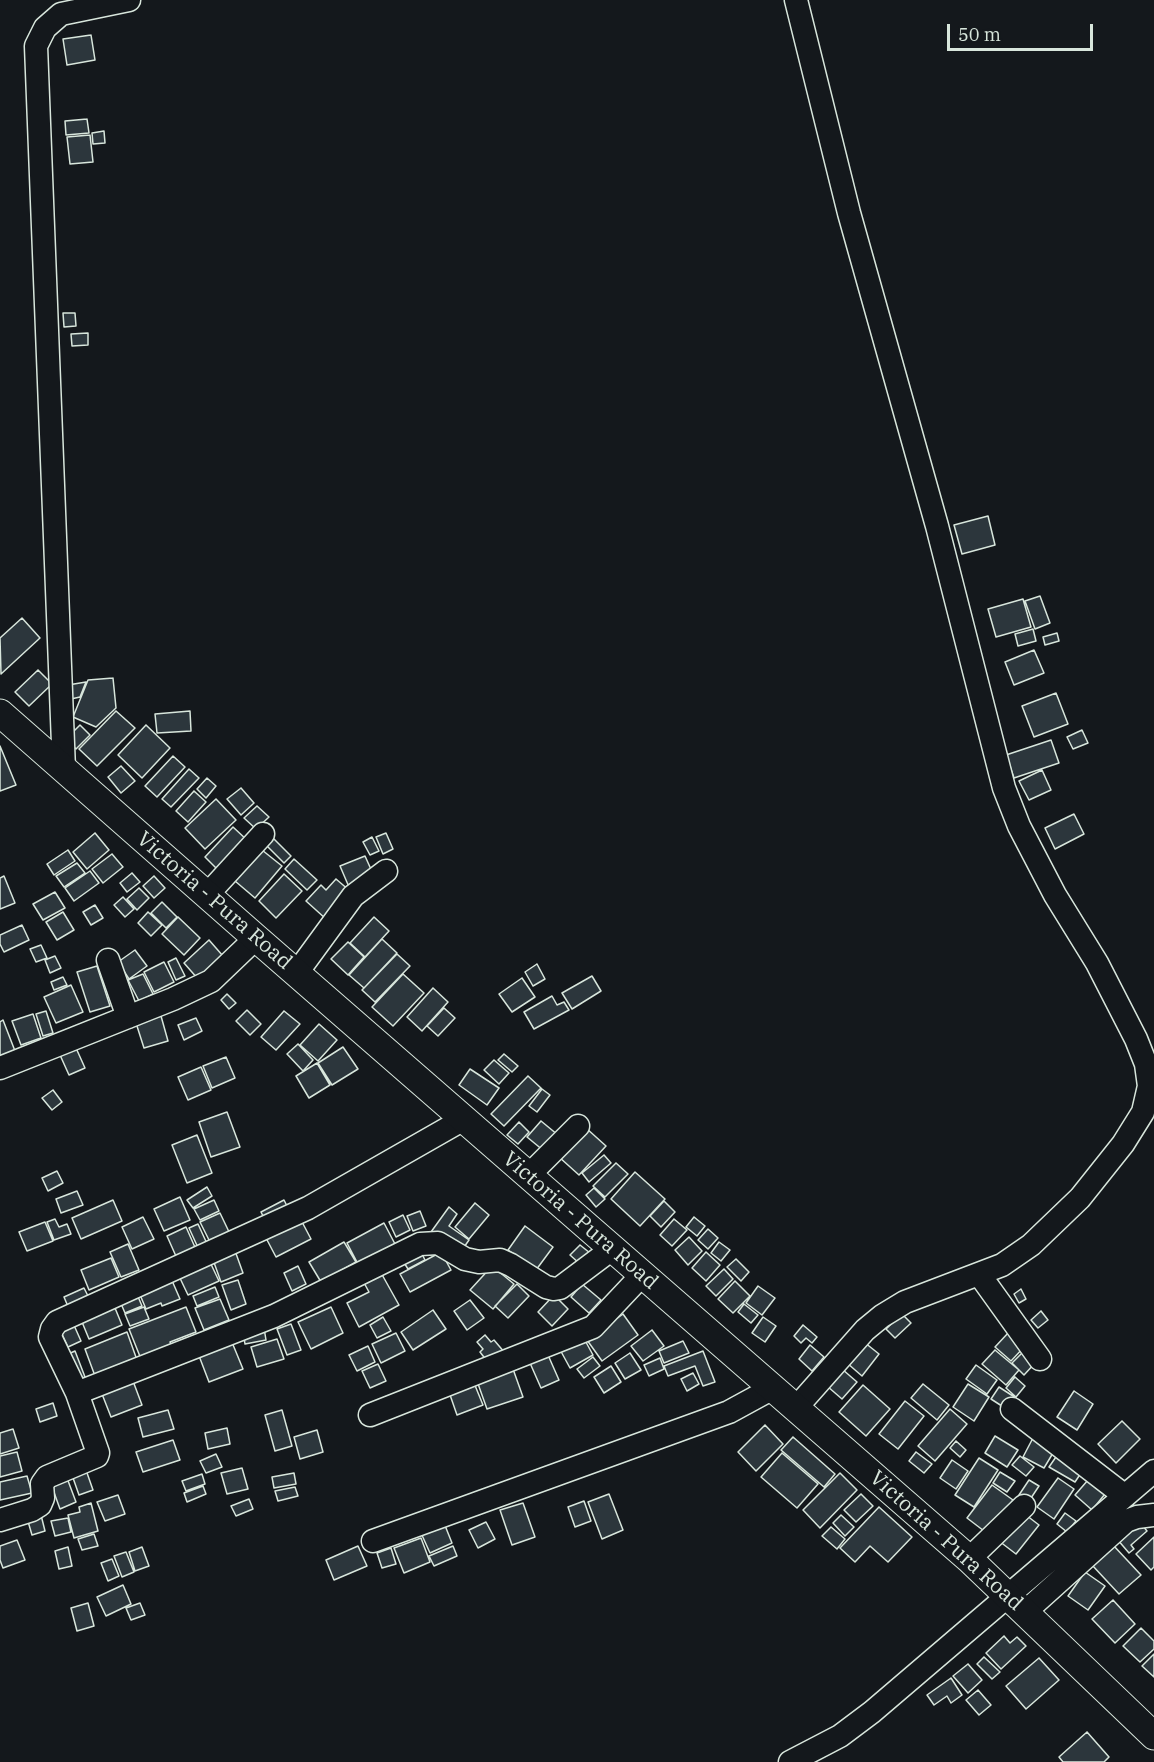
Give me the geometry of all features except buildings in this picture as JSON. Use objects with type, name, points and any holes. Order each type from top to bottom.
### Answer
[{"type":"main road","name":"Victoria - Pura Road","points":[[0,713],[296,974],[969,1559],[1154,1736]]},
{"type":"street","points":[[64,770],[36,46],[45,28],[70,6],[129,0]]},
{"type":"street","points":[[796,0],[849,213],[937,526],[1004,788],[1019,826],[1055,895],[1097,963],[1137,1039],[1146,1064],[1149,1086],[1143,1112],[1123,1144],[1080,1198],[1031,1245],[1002,1264],[905,1302],[882,1316],[865,1330],[796,1408]]},
{"type":"street","points":[[207,895],[263,834]]},
{"type":"street","points":[[296,974],[353,896],[386,871]]},
{"type":"street","points":[[0,1068],[211,981],[256,938]]},
{"type":"street","points":[[108,960],[128,1017]]},
{"type":"street","points":[[0,1520],[32,1510],[40,1505],[43,1498],[42,1484],[46,1477],[97,1456],[98,1453],[77,1393],[50,1337],[57,1322],[308,1208],[464,1119]]},
{"type":"street","points":[[528,1176],[578,1125]]},
{"type":"street","points":[[77,1393],[274,1316],[420,1244],[438,1243],[465,1259],[479,1262],[500,1260],[511,1264],[546,1287],[554,1289],[560,1288],[612,1249]]},
{"type":"street","points":[[979,1274],[1040,1359]]},
{"type":"street","points":[[370,1415],[593,1327],[642,1275]]},
{"type":"street","points":[[373,1541],[729,1412],[773,1388]]},
{"type":"street","points":[[1012,1409],[1125,1496]]},
{"type":"street","points":[[1016,1604],[1125,1496],[1154,1471]]},
{"type":"street","points":[[969,1559],[1024,1506]]},
{"type":"street","points":[[790,1762],[840,1736],[1126,1521],[1154,1515]]}]
